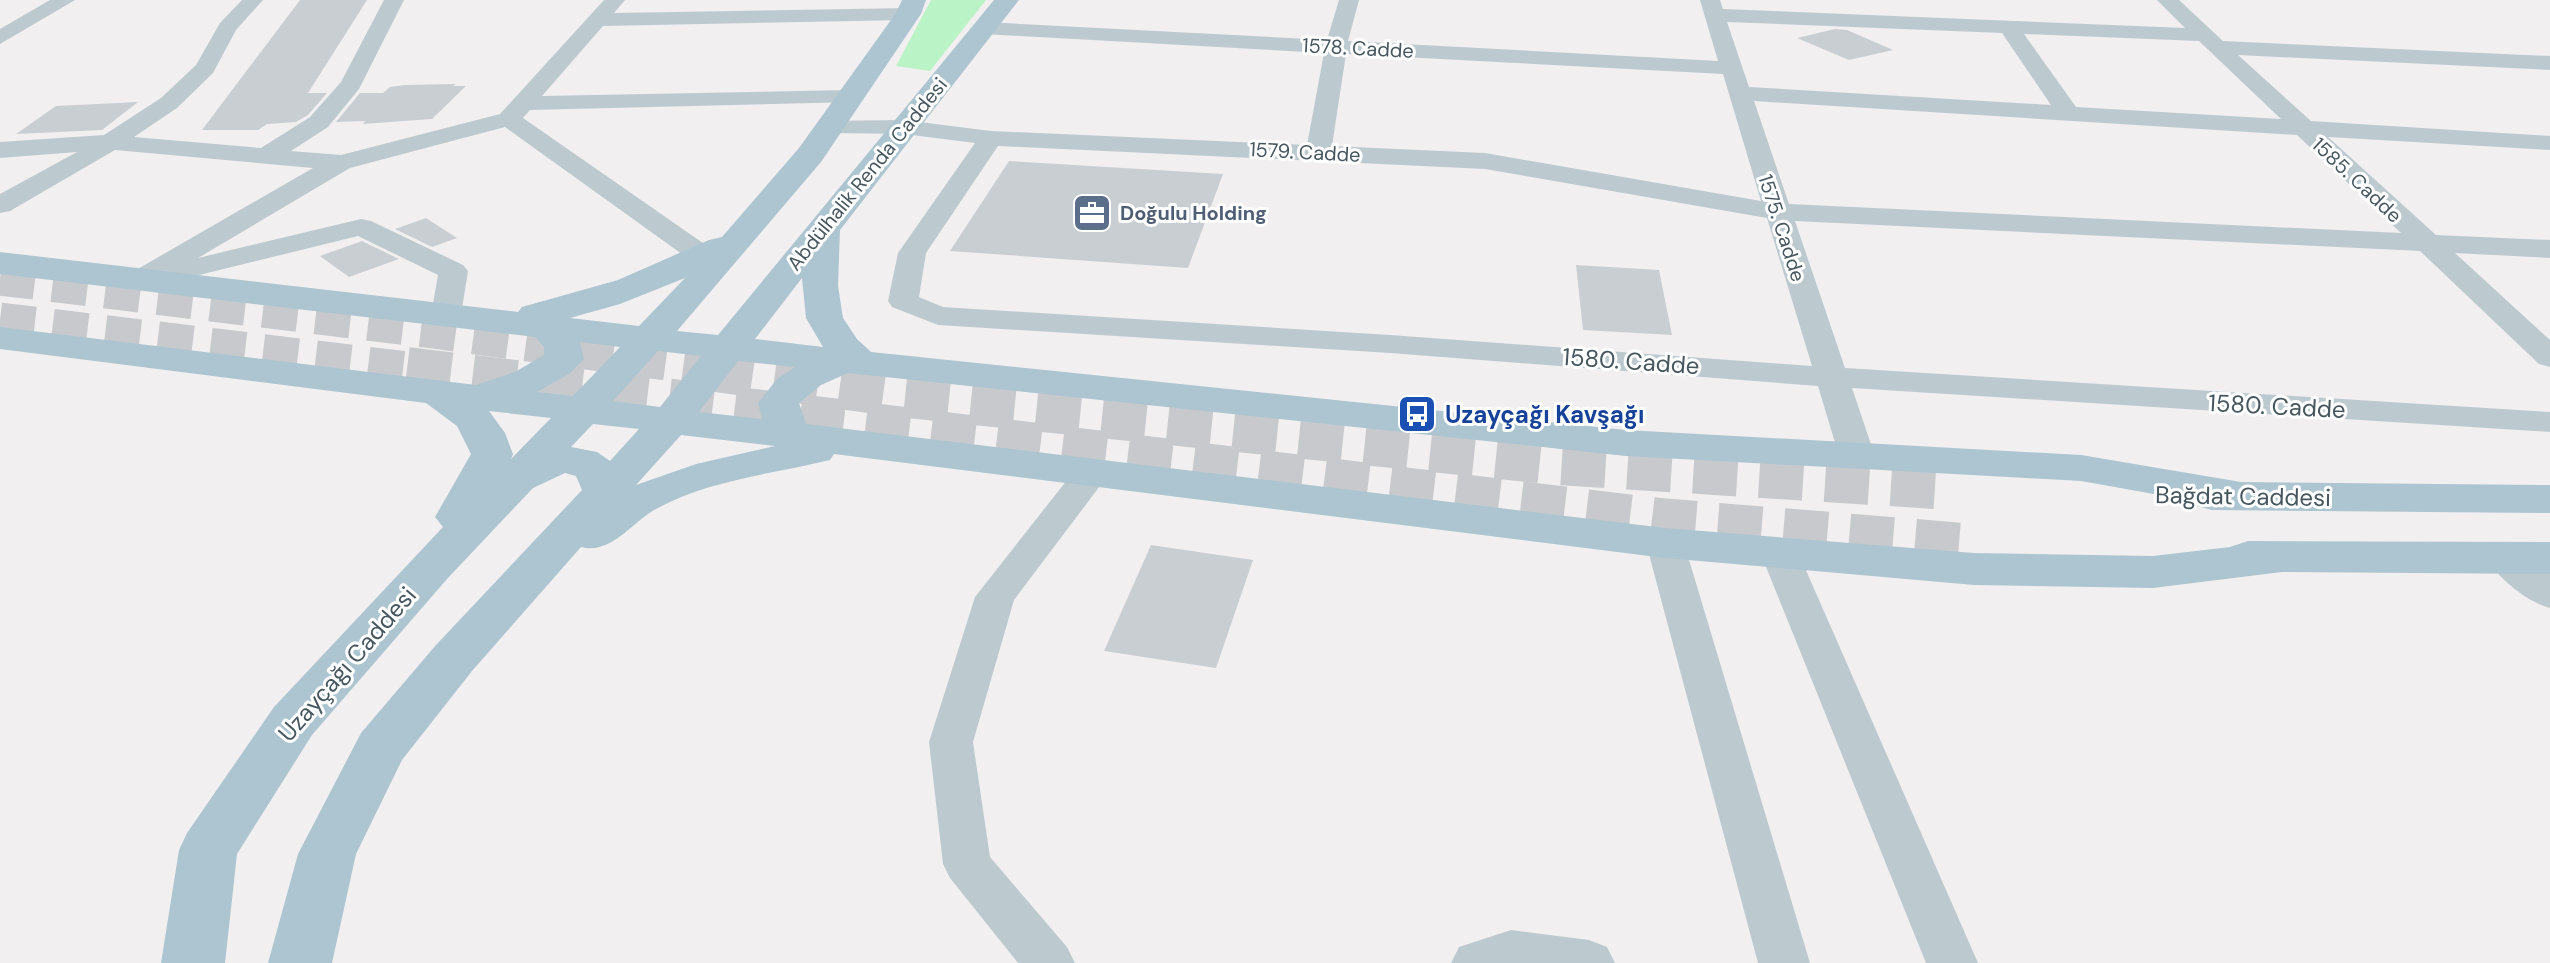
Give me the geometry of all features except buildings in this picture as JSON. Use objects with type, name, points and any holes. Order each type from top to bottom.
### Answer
[{"type":"main road","name":"Abdülhalik Renda Caddesi","points":[[670,421],[1007,0]]},
{"type":"main road","points":[[650,339],[810,155],[829,126],[874,87],[911,7]]},
{"type":"main road","points":[[874,87],[940,83]]},
{"type":"main road","points":[[823,229],[819,306],[852,362]]},
{"type":"main road","points":[[491,321],[584,304],[644,283],[741,237]]},
{"type":"main road","points":[[0,263],[852,362],[1594,440],[2081,468],[2240,496]]},
{"type":"main road","points":[[456,394],[524,385],[546,375],[564,359],[563,346],[547,327]]},
{"type":"main road","points":[[0,338],[167,361],[1665,543],[1974,569],[2153,572],[2279,557]]},
{"type":"main road","name":"Uzayçağı Caddesi","points":[[193,963],[208,850],[293,721],[430,568],[650,339]]},
{"type":"main road","points":[[788,435],[778,403],[785,392],[805,377],[852,362]]},
{"type":"main road","points":[[430,568],[492,454],[488,437],[456,394]]},
{"type":"main road","points":[[300,963],[327,854],[380,748],[454,658],[670,421]]},
{"type":"main road","points":[[520,586],[640,499],[711,473],[852,444]]},
{"type":"main road","points":[[514,482],[553,463],[584,461],[594,464],[601,474],[605,491]]},
{"type":"main road","name":"Bağdat Caddesi","points":[[1936,487],[2240,496],[2550,499]]},
{"type":"main road","points":[[1964,545],[2279,557],[2535,559]]},
{"type":"street","points":[[0,38],[65,0]]},
{"type":"street","points":[[2,205],[169,103],[205,68],[227,27],[253,0]]},
{"type":"street","points":[[266,156],[319,122],[351,84],[391,6],[417,0]]},
{"type":"street","points":[[517,111],[615,0]]},
{"type":"street","points":[[1318,153],[1336,47],[1349,0]]},
{"type":"street","name":"1585. Cadde","points":[[2167,0],[2424,243],[2550,357]]},
{"type":"street","points":[[597,20],[911,7]]},
{"type":"street","points":[[1712,7],[2550,63]]},
{"type":"street","name":"1575. Cadde","points":[[1712,7],[1857,456]]},
{"type":"street","points":[[2008,27],[2069,114]]},
{"type":"street","name":"1578. Cadde","points":[[984,28],[1336,47],[1735,80],[2069,114],[2550,143]]},
{"type":"street","points":[[142,280],[341,163],[517,111],[874,87]]},
{"type":"street","points":[[517,111],[703,256]]},
{"type":"street","name":"1579. Cadde","points":[[829,126],[904,127],[991,138],[1485,161],[1777,212],[2550,249]]},
{"type":"street","name":"1580. Cadde","points":[[991,138],[912,253],[903,301],[938,316],[1829,375],[2016,391],[2550,422]]},
{"type":"street","points":[[0,150],[109,142],[341,163]]},
{"type":"street","points":[[142,280],[361,227],[453,271],[446,315]]},
{"type":"street","points":[[1049,963],[967,864],[951,742],[995,597],[1091,474]]},
{"type":"street","points":[[1665,543],[1784,963]]},
{"type":"street","points":[[1779,552],[1952,963]]},
{"type":"street","points":[[2535,559],[2550,595]]},
{"type":"street","points":[[1477,963],[1511,953],[1589,963]]},
{"type":"green space","points":[[931,0],[986,0],[930,71],[896,66]]},
{"type":"tunnel","points":[[0,278],[433,331],[724,371]]},
{"type":"tunnel","points":[[0,320],[424,371]]},
{"type":"tunnel","points":[[407,369],[1659,520],[1964,545]]},
{"type":"tunnel","points":[[709,369],[898,395],[1557,463],[1936,487]]},
{"type":"place","name":"Doğulu Holding","points":[[1092,213]]},
{"type":"place","name":"Uzayçağı Kavşağı","points":[[1417,414]]}]
